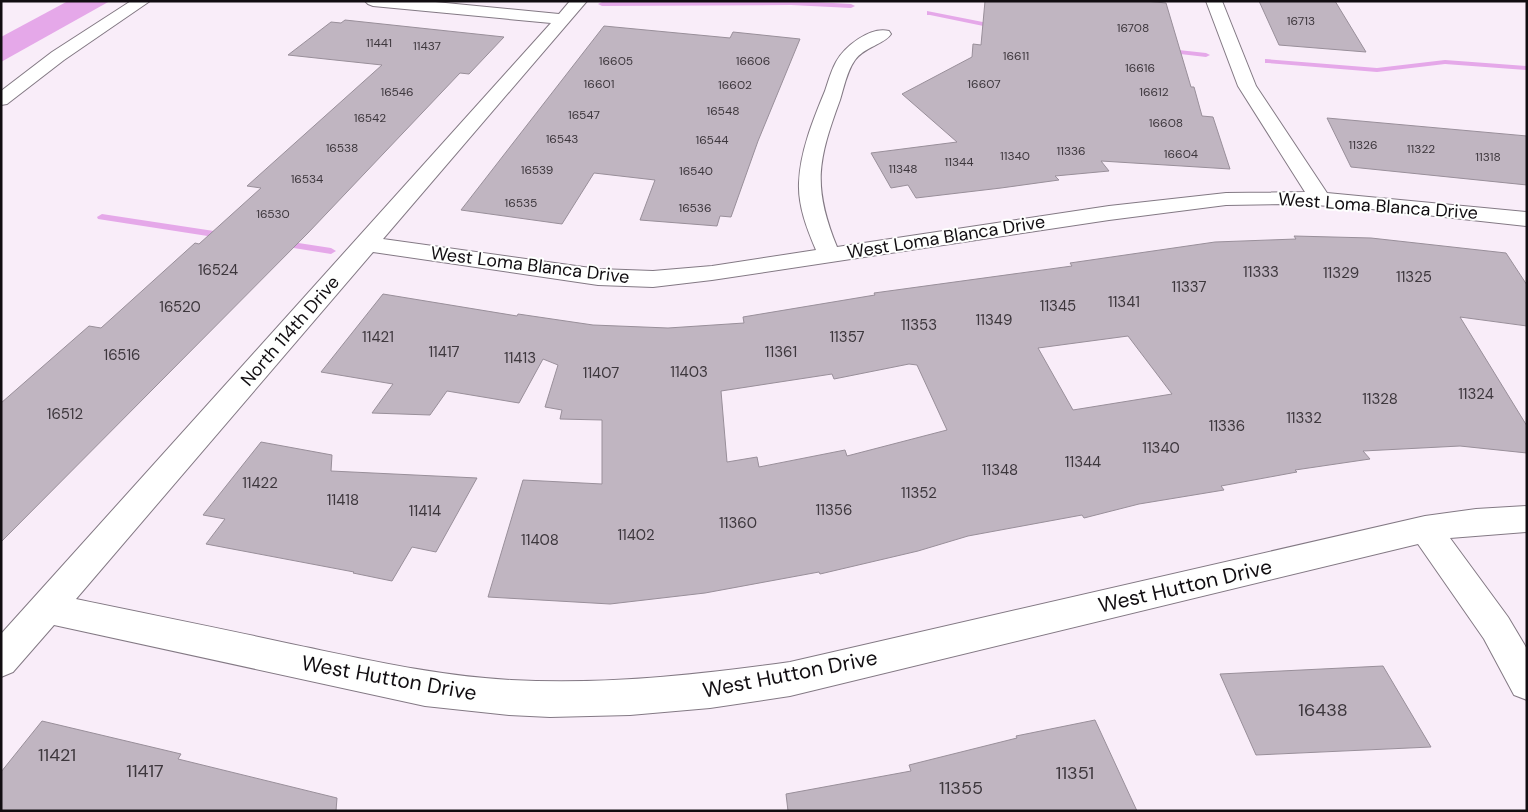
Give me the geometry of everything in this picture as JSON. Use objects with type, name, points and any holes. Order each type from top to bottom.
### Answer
[{"type":"street","points":[[1,100],[58,56],[142,1]]},
{"type":"street","points":[[372,1],[571,10]]},
{"type":"street","points":[[1214,1],[1235,58],[1253,97],[1320,199]]},
{"type":"street","name":"North 114th Drive","points":[[1,660],[571,10]]},
{"type":"street","points":[[829,255],[816,222],[809,187],[813,155],[849,54],[858,46],[882,34]]},
{"type":"street","name":"West Loma Blanca Drive","points":[[367,244],[598,277],[625,279],[683,277],[1190,202],[1259,198],[1320,199],[1527,219]]},
{"type":"street","name":"West Hutton Drive","points":[[46,608],[403,684],[470,694],[551,700],[633,698],[714,691],[790,679],[1425,529],[1461,522],[1496,519],[1527,520]]},
{"type":"street","points":[[1425,529],[1496,628],[1527,683]]},
{"type":"shaded area","points":[[68,1],[110,1],[1,62],[1,37]]},
{"type":"building","points":[[985,1],[1145,1],[1166,3],[1191,87],[1194,87],[1202,116],[1213,117],[1230,169],[1101,161],[1109,171],[1055,176],[1059,180],[1001,188],[916,198],[908,185],[891,188],[871,153],[957,142],[902,94],[972,57],[973,44],[981,45]]},
{"type":"building","points":[[1259,1],[1335,1],[1366,52],[1279,45]]},
{"type":"building","points":[[345,20],[504,37],[469,74],[460,73],[308,233],[1,542],[1,403],[89,326],[101,328],[195,243],[199,244],[261,188],[247,186],[382,65],[288,55],[331,22],[341,23]]},
{"type":"building","points":[[604,26],[730,38],[733,32],[800,39],[758,141],[731,217],[720,216],[717,226],[640,220],[655,180],[594,173],[562,224],[461,210]]},
{"type":"building","points":[[1327,118],[1527,136],[1527,185],[1351,167]]},
{"type":"building","points":[[1294,236],[1371,238],[1506,253],[1527,285],[1527,326],[1460,317],[1527,426],[1527,453],[1460,446],[1363,451],[1370,459],[1295,470],[1297,472],[1221,486],[1224,490],[1139,504],[1084,518],[1082,515],[968,536],[918,551],[820,574],[819,572],[705,593],[610,604],[488,597],[523,480],[602,484],[602,420],[560,419],[562,410],[545,407],[558,365],[543,359],[519,403],[447,391],[430,415],[372,413],[393,384],[321,372],[383,294],[517,316],[518,314],[593,325],[668,328],[744,323],[743,317],[875,295],[874,293],[1072,266],[1070,263],[1215,242],[1296,239]],"holes":[[[1128,336],[1172,394],[1073,410],[1038,348]],[[909,364],[917,365],[947,430],[847,456],[845,450],[759,467],[757,457],[727,462],[721,391],[832,374],[834,379]]]},
{"type":"building","points":[[261,442],[332,455],[331,471],[477,478],[436,552],[412,547],[392,581],[206,544],[225,519],[203,515]]},
{"type":"building","points":[[1383,666],[1431,747],[1256,755],[1220,674]]},
{"type":"building","points":[[1095,720],[1137,811],[788,811],[786,794],[911,771],[909,765],[1017,738],[1016,736]]},
{"type":"building","points":[[42,721],[181,754],[178,759],[337,798],[336,811],[1,811],[1,772]]},
{"type":"waterway","points":[[602,4],[791,3],[851,6]]},
{"type":"waterway","points":[[930,13],[998,27]]},
{"type":"waterway","points":[[1163,50],[1206,55]]},
{"type":"waterway","points":[[1268,61],[1377,70],[1445,62],[1527,68]]},
{"type":"waterway","points":[[102,217],[227,236]]},
{"type":"waterway","points":[[279,243],[331,251]]}]
